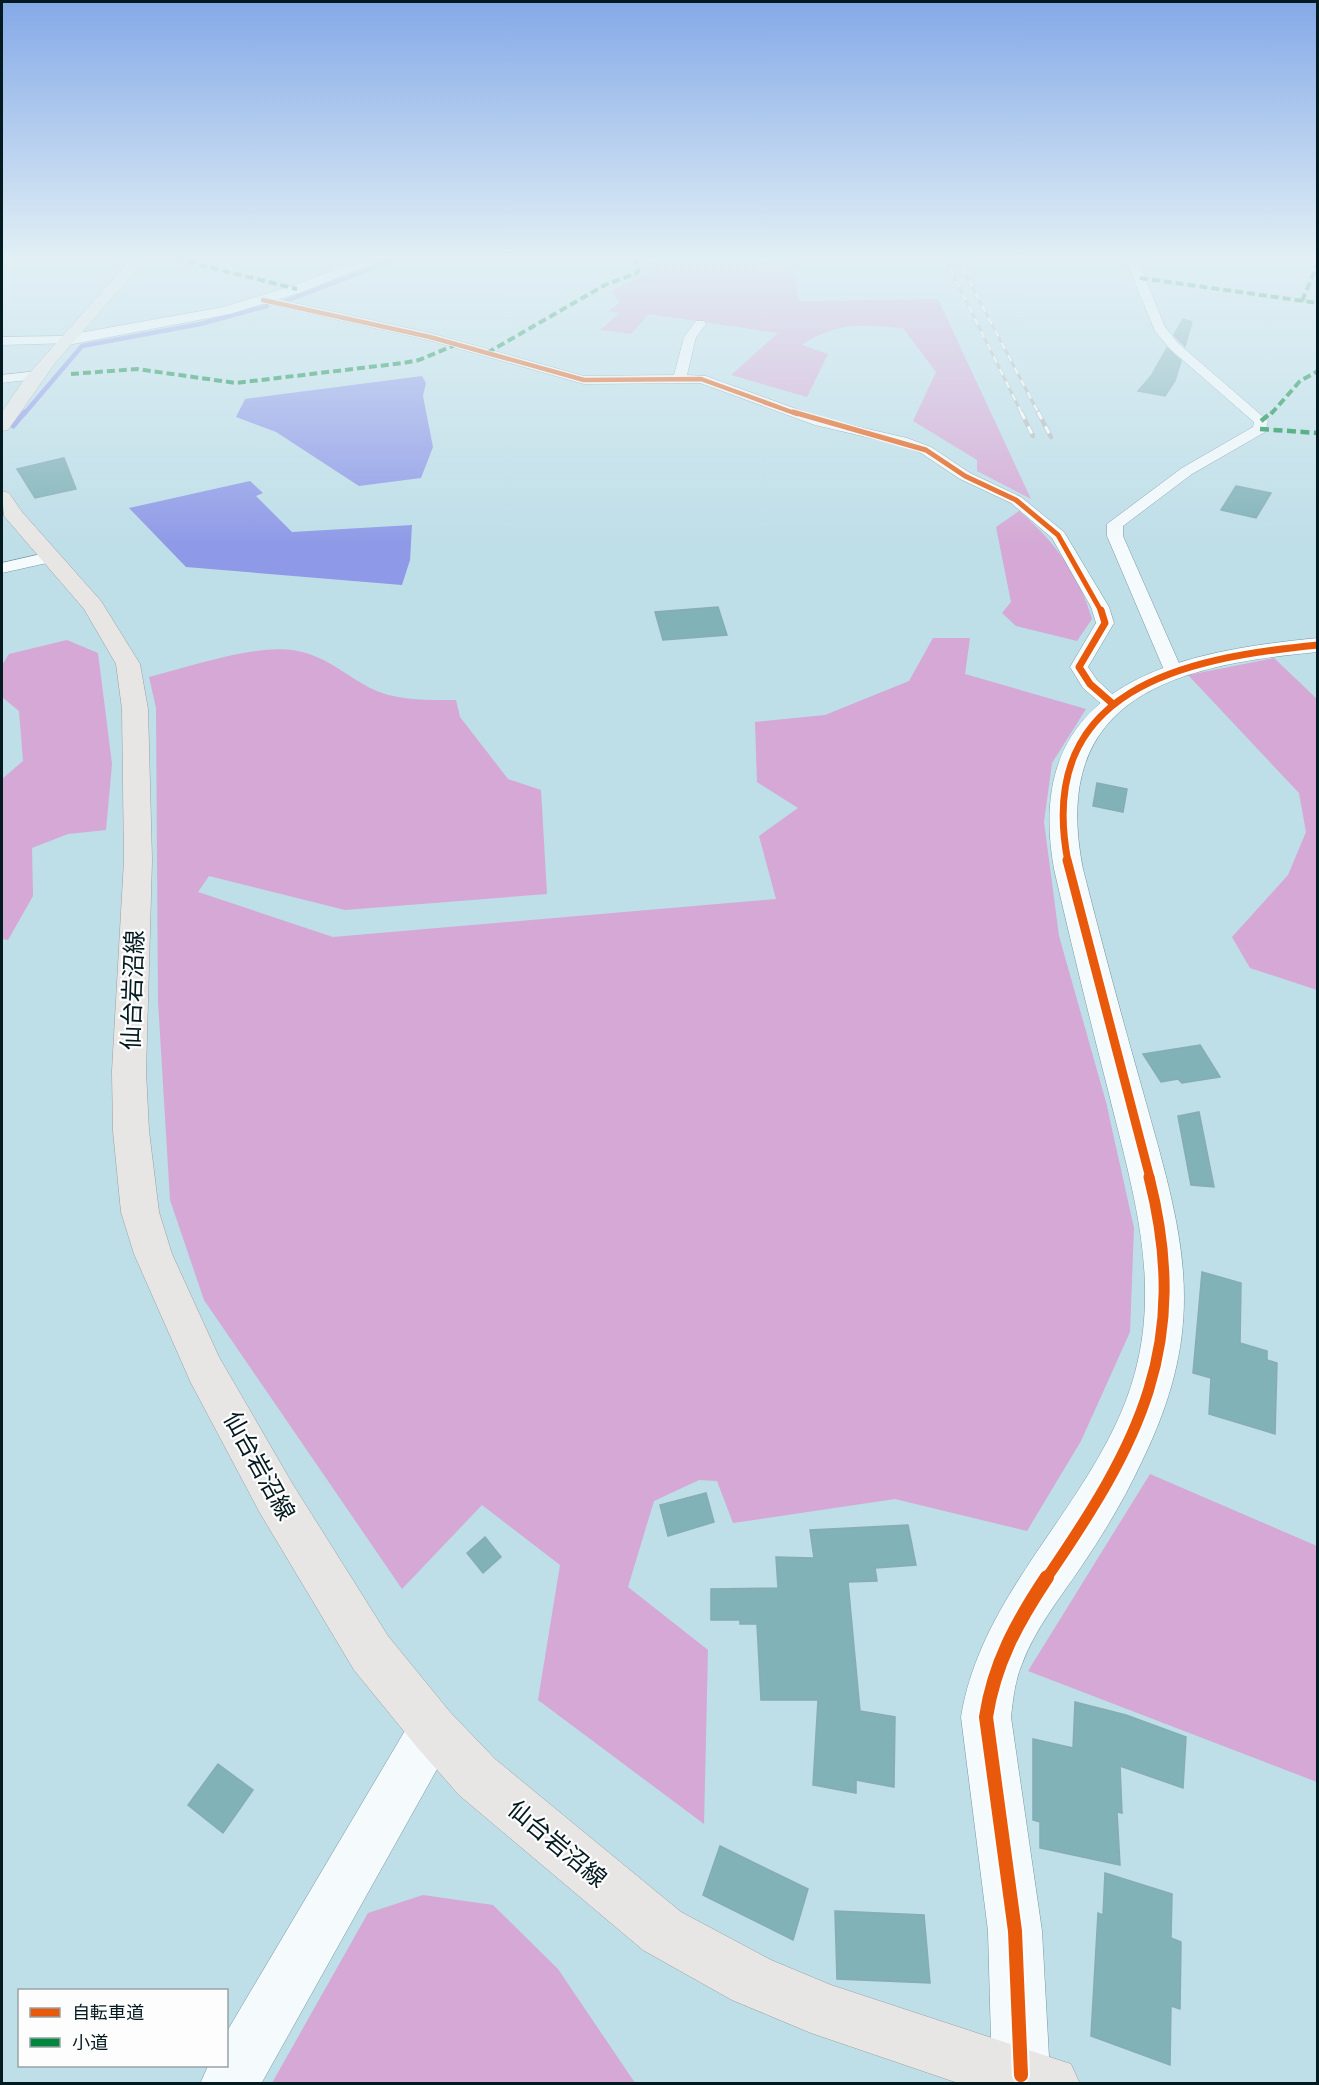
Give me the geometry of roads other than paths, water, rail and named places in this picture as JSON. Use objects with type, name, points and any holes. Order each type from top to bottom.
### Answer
[{"type":"main road","points":[[2,426],[12,408],[57,353]]},
{"type":"main road","name":"仙台岩沼線","points":[[2,496],[14,516],[110,630],[128,664],[135,709],[138,860],[129,1071],[131,1131],[140,1212],[150,1244],[205,1370],[276,1498],[371,1653],[433,1729],[477,1777],[662,1931],[752,1980],[831,2013],[1036,2079]]},
{"type":"street","points":[[485,353],[584,380],[680,379],[710,382],[820,422],[876,434],[926,450],[965,476],[1016,500],[1058,535],[1100,607],[1105,623],[1079,667],[1090,684],[1113,704]]},
{"type":"street","points":[[680,379],[686,353]]},
{"type":"street","points":[[1173,670],[1115,536],[1115,524],[1187,471],[1260,429],[1261,421],[1182,353]]},
{"type":"street","points":[[2,379],[38,375]]},
{"type":"street","points":[[2,568],[50,556]]},
{"type":"street","points":[[1036,2079],[986,1718],[988,1694],[995,1668],[1016,1623],[1081,1527],[1111,1477],[1148,1401],[1159,1357],[1168,1296],[1164,1240],[1152,1183],[1075,892],[1064,829],[1063,801],[1068,778],[1084,739],[1113,704],[1144,683],[1173,670],[1201,662],[1317,645]]},
{"type":"street","points":[[230,2084],[433,1729]]},
{"type":"water","points":[[422,376],[426,383],[423,396],[433,447],[421,478],[359,486],[276,432],[236,417],[245,399]]},
{"type":"water","points":[[250,481],[263,493],[256,496],[292,532],[412,525],[410,560],[402,585],[186,567],[129,508]]},
{"type":"waterway","points":[[24,414],[76,353]]},
{"type":"waterway","points":[[13,426],[25,412]]},
{"type":"railway","points":[[992,353],[1022,414]]},
{"type":"railway","points":[[1007,353],[1039,414]]},
{"type":"railway","points":[[1038,412],[1051,437]]},
{"type":"railway","points":[[1022,414],[1033,436]]}]
